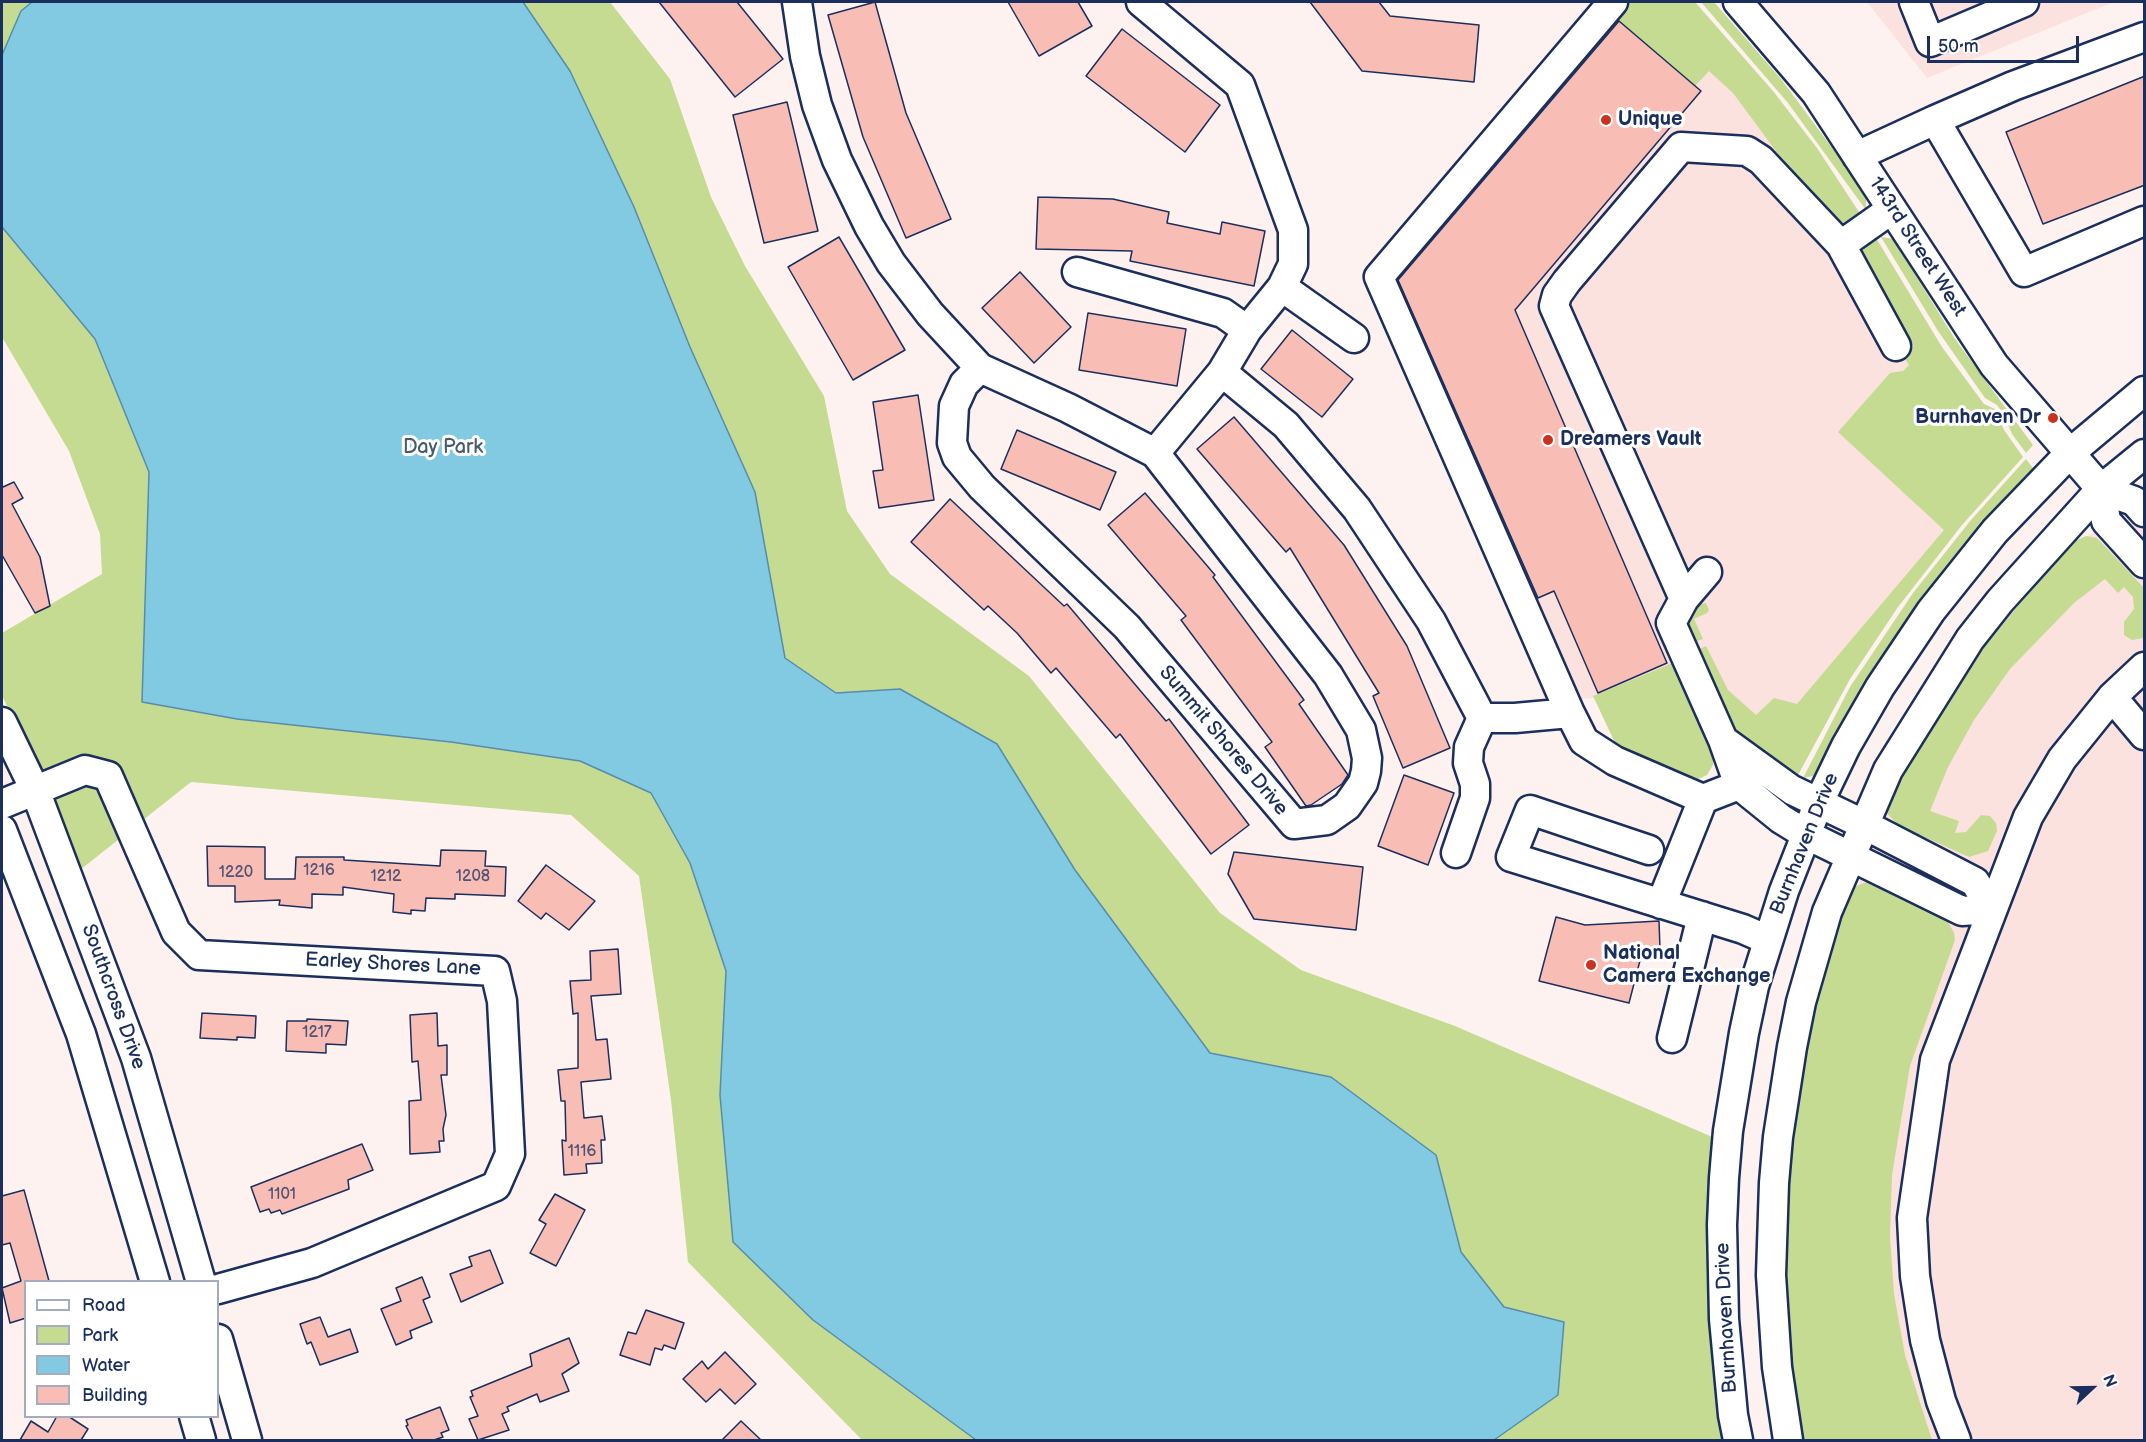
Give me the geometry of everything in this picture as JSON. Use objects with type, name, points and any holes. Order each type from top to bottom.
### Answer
[{"type":"street","name":"Summit Shores Drive","points":[[797,2],[805,56],[818,105],[837,160],[869,226],[891,263],[930,314],[980,368],[1068,408],[1155,453],[1328,675],[1361,730],[1367,758],[1363,783],[1347,806],[1327,820],[1306,825],[1294,824],[1127,627],[982,487],[957,457],[952,443],[954,406],[964,384],[980,368]]},
{"type":"street","points":[[1613,2],[1379,278],[1584,741],[1615,761],[1704,799],[1739,785]]},
{"type":"street","name":"143rd Street West","points":[[1738,2],[1816,93],[1994,365],[2101,489]]},
{"type":"street","points":[[1914,2],[1929,42],[2024,2]]},
{"type":"street","points":[[1153,7],[1240,85],[1293,230],[1293,264],[1282,287],[1247,330],[1222,372],[1155,453]]},
{"type":"street","points":[[1857,156],[2013,86],[2145,37]]},
{"type":"street","points":[[1935,120],[2024,272],[2145,221]]},
{"type":"street","points":[[1896,346],[1841,245],[1761,160],[1747,151],[1681,147],[1557,295],[1554,306],[1677,611],[1739,785],[1781,819],[1807,835],[1962,911],[1991,909]]},
{"type":"street","points":[[1841,245],[1892,209]]},
{"type":"street","points":[[1077,272],[1223,313],[1247,330]]},
{"type":"street","points":[[1282,287],[1354,338]]},
{"type":"street","points":[[1222,372],[1286,424],[1356,509],[1431,621],[1482,718]]},
{"type":"street","name":"Burnhaven Drive","points":[[1738,1440],[1728,1369],[1724,1308],[1724,1178],[1728,1131],[1744,1033],[1768,940],[1819,802],[1880,687],[1931,611],[1995,531],[2070,453],[2145,391]]},
{"type":"street","points":[[1788,1440],[1777,1367],[1771,1275],[1778,1137],[1801,1002],[1827,912],[1888,770],[1970,639],[2000,601],[2101,489],[2145,454]]},
{"type":"street","points":[[2101,489],[2134,501],[2145,512]]},
{"type":"street","points":[[2101,489],[2106,521],[2145,563]]},
{"type":"street","points":[[1677,611],[1707,572]]},
{"type":"street","points":[[1956,1440],[1941,1401],[1925,1340],[1915,1276],[1912,1218],[1935,1060],[2028,817],[2062,759],[2112,697],[2145,667]]},
{"type":"street","points":[[2112,697],[2145,735]]},
{"type":"street","points":[[1482,718],[1515,718],[1570,712]]},
{"type":"street","points":[[1456,853],[1475,798],[1475,784],[1468,763],[1469,747],[1482,718]]},
{"type":"street","name":"Southcross Drive","points":[[2,722],[35,790],[136,1058],[201,1280]]},
{"type":"street","points":[[1724,740],[1792,790],[1974,882],[1991,909]]},
{"type":"street","name":"Earley Shores Lane","points":[[2,804],[85,770],[108,776],[176,932],[199,955],[495,971],[502,1001],[510,1154],[496,1186],[312,1263],[219,1289]]},
{"type":"street","points":[[1661,904],[1704,799]]},
{"type":"street","points":[[1648,850],[1530,810],[1511,857],[1702,916],[1768,940]]},
{"type":"street","points":[[2,830],[81,1034],[155,1280]]},
{"type":"street","points":[[1672,1038],[1702,916]]},
{"type":"street","points":[[219,1342],[247,1440]]},
{"type":"street","points":[[195,1418],[201,1440]]},
{"type":"shaded area","points":[[1590,2],[1648,2],[1733,86],[2009,457],[1774,736],[1723,687],[1546,702],[1370,280]]},
{"type":"shaded area","points":[[1867,2],[2114,2],[1927,78]]},
{"type":"shaded area","points":[[2144,494],[2144,1440],[1808,1440],[1854,897],[1893,801],[2075,546]]},
{"type":"green space","name":"Day Park","points":[[2,2],[610,2],[670,79],[711,197],[745,266],[824,396],[847,511],[890,574],[1029,676],[1220,913],[1301,970],[1455,1026],[1717,1139],[1726,1440],[862,1440],[688,1262],[671,1100],[639,876],[571,815],[191,782],[80,870],[2,695],[2,633],[102,574],[100,534],[69,451],[2,337]]},
{"type":"green space","points":[[1625,2],[1695,2],[1773,91],[1817,148],[1861,215],[1839,225],[1827,220],[1733,93],[1709,71],[1695,86],[1613,16]]},
{"type":"green space","points":[[1701,2],[1714,2],[1781,79],[1850,172],[1866,197],[1866,210],[1788,103]]},
{"type":"green space","points":[[1881,237],[1893,239],[1955,339],[2033,445],[2026,453],[2012,434],[1997,405],[1985,398],[1938,331]]},
{"type":"green space","points":[[1876,238],[1942,347],[1984,404],[1995,409],[2004,430],[2023,457],[1962,525],[1898,607],[1850,679],[1797,777],[1747,742],[1734,728],[1722,711],[1695,651],[1706,646],[1728,690],[1756,715],[1774,698],[1797,704],[1944,530],[1838,432],[1890,373],[1903,371],[1909,365],[1904,357],[1914,346],[1861,257],[1865,245]]},
{"type":"green space","points":[[2026,459],[2033,468],[2032,471],[1989,519],[1819,771],[1813,776],[1803,778],[1850,687],[1913,593],[1971,520]]},
{"type":"green space","points":[[2086,536],[2097,538],[2144,588],[2144,638],[2132,640],[2124,635],[2124,622],[2134,609],[2133,597],[2124,587],[2118,593],[2105,579],[2074,603],[2010,669],[1974,720],[1948,767],[1930,811],[1959,821],[1955,833],[1966,832],[1981,815],[1990,816],[1996,823],[1997,831],[1988,851],[1969,857],[1898,825],[1886,812],[1888,804],[1926,731],[1964,671],[2070,543]]},
{"type":"green space","points":[[1706,603],[1709,610],[1707,613],[1694,619],[1703,639],[1692,643],[1686,628],[1687,619],[1700,604]]},
{"type":"green space","points":[[1675,662],[1714,753],[1713,765],[1707,775],[1694,781],[1617,747],[1593,696]]},
{"type":"green space","points":[[1875,882],[1947,920],[1955,940],[1910,1066],[1892,1175],[1890,1236],[1894,1294],[1905,1355],[1932,1440],[1803,1440],[1795,1395],[1787,1310],[1785,1223],[1790,1148],[1800,1076],[1819,990],[1839,924],[1856,886]]},
{"type":"water","name":"Day Park","points":[[32,2],[523,2],[570,71],[634,207],[690,347],[755,492],[785,658],[836,693],[900,689],[997,744],[1075,870],[1210,1053],[1331,1077],[1436,1155],[1461,1252],[1504,1307],[1564,1322],[1558,1395],[1494,1440],[976,1440],[813,1320],[733,1242],[720,1095],[726,971],[690,863],[651,793],[580,761],[451,742],[237,719],[142,702],[149,472],[95,339],[2,227],[2,55],[21,11]]},
{"type":"building","points":[[659,2],[737,2],[783,59],[735,97]]},
{"type":"building","points":[[875,2],[906,113],[951,219],[906,238],[863,137],[828,15]]},
{"type":"building","points":[[1008,2],[1078,2],[1092,26],[1039,56]]},
{"type":"building","points":[[1310,2],[1379,2],[1390,16],[1479,25],[1474,82],[1362,71]]},
{"type":"building","points":[[1619,21],[1701,91],[1515,310],[1667,663],[1598,693],[1554,591],[1538,598],[1398,280]]},
{"type":"building","points":[[1122,29],[1220,105],[1185,152],[1086,76]]},
{"type":"building","points":[[2145,76],[2145,185],[2043,224],[2006,132]]},
{"type":"building","points":[[787,102],[818,231],[764,243],[733,115]]},
{"type":"building","points":[[1038,197],[1113,199],[1169,212],[1167,223],[1220,234],[1222,222],[1265,231],[1254,286],[1130,261],[1132,251],[1036,249]]},
{"type":"building","points":[[839,237],[905,350],[853,380],[788,267]]},
{"type":"building","points":[[1020,272],[1071,327],[1034,363],[982,308]]},
{"type":"building","points":[[1088,313],[1186,329],[1177,386],[1079,370]]},
{"type":"building","points":[[1292,330],[1353,379],[1322,417],[1261,369]]},
{"type":"building","points":[[918,395],[934,500],[879,508],[873,471],[883,470],[873,402]]},
{"type":"building","points":[[1234,417],[1344,545],[1407,646],[1450,748],[1403,768],[1373,696],[1379,693],[1290,548],[1286,552],[1197,449]]},
{"type":"building","points":[[1017,430],[1116,472],[1100,510],[1001,469]]},
{"type":"building","points":[[14,482],[23,498],[12,504],[40,557],[50,606],[35,613],[2,555],[2,485],[3,487]]},
{"type":"building","points":[[1145,493],[1215,575],[1213,577],[1304,700],[1299,704],[1348,775],[1342,784],[1311,805],[1306,806],[1265,747],[1272,742],[1181,620],[1186,616],[1108,525]]},
{"type":"building","points":[[950,499],[1064,606],[1067,604],[1166,721],[1169,719],[1249,825],[1211,854],[1120,734],[1116,738],[1056,668],[1051,673],[1017,633],[988,606],[984,610],[911,542]]},
{"type":"building","points":[[1404,775],[1454,793],[1428,865],[1378,846]]},
{"type":"building","points":[[207,846],[265,847],[265,879],[295,879],[296,857],[344,857],[344,860],[440,866],[441,850],[486,851],[485,866],[506,867],[505,896],[455,894],[455,899],[426,898],[425,911],[411,910],[411,914],[393,912],[394,894],[343,887],[343,895],[312,894],[312,908],[279,905],[280,900],[235,902],[235,886],[208,886]]},
{"type":"building","points":[[1234,852],[1363,867],[1356,930],[1254,919],[1228,874]]},
{"type":"building","points":[[546,865],[595,901],[569,930],[546,913],[541,919],[518,901]]},
{"type":"building","name":"National Camera Exchange","points":[[1556,917],[1585,925],[1659,921],[1660,949],[1643,949],[1629,1003],[1539,981]]},
{"type":"building","points":[[618,949],[621,994],[591,996],[596,1040],[607,1039],[611,1079],[581,1082],[584,1118],[602,1116],[605,1140],[601,1140],[602,1163],[586,1164],[587,1173],[564,1175],[562,1140],[566,1141],[565,1101],[561,1101],[558,1070],[578,1068],[578,1013],[573,1014],[570,981],[591,980],[590,951]]},
{"type":"building","points":[[202,1013],[256,1016],[255,1038],[237,1037],[237,1040],[200,1038]]},
{"type":"building","points":[[437,1013],[438,1046],[447,1045],[447,1075],[441,1075],[446,1115],[443,1129],[444,1141],[439,1141],[440,1152],[410,1154],[409,1101],[421,1100],[418,1061],[412,1062],[410,1015]]},
{"type":"building","points":[[307,1019],[348,1021],[346,1045],[326,1044],[326,1053],[286,1051],[287,1021],[307,1021]]},
{"type":"building","points":[[362,1144],[373,1170],[348,1180],[349,1189],[282,1214],[280,1210],[271,1213],[269,1209],[260,1212],[251,1187]]},
{"type":"building","points":[[24,1190],[49,1280],[24,1280],[24,1319],[10,1323],[2,1288],[21,1281],[10,1243],[2,1245],[2,1196]]},
{"type":"building","points":[[555,1194],[585,1210],[556,1266],[530,1253],[546,1224],[539,1220]]},
{"type":"building","points":[[490,1250],[503,1283],[461,1302],[450,1274],[472,1266],[469,1257]]},
{"type":"building","points":[[422,1277],[430,1297],[423,1300],[432,1322],[410,1331],[412,1338],[396,1345],[381,1309],[401,1301],[396,1288]]},
{"type":"building","points":[[646,1310],[684,1323],[675,1349],[664,1345],[662,1350],[655,1348],[650,1365],[620,1355],[628,1332],[636,1334]]},
{"type":"building","points":[[320,1317],[328,1337],[350,1329],[358,1352],[320,1365],[311,1342],[307,1344],[300,1324]]},
{"type":"building","points":[[569,1338],[579,1363],[562,1374],[569,1391],[540,1402],[537,1394],[507,1407],[509,1411],[502,1414],[509,1430],[478,1440],[469,1419],[478,1416],[470,1397],[473,1396],[471,1391],[532,1366],[530,1354]]},
{"type":"building","points":[[725,1352],[756,1384],[735,1404],[720,1389],[706,1402],[683,1379],[702,1361],[708,1369]]},
{"type":"building","points":[[440,1407],[449,1430],[441,1433],[443,1437],[434,1440],[413,1440],[406,1426],[408,1425],[406,1420]]},
{"type":"building","points":[[56,1418],[71,1418],[88,1429],[81,1440],[20,1440],[31,1421],[48,1432]]},
{"type":"building","points":[[741,1421],[761,1440],[722,1440]]},
{"type":"place","name":"Unique","points":[[1606,120]]},
{"type":"place","name":"Burnhaven Dr","points":[[2053,418]]},
{"type":"place","name":"Dreamers Vault","points":[[1548,440]]},
{"type":"place","name":"National Camera Exchange","points":[[1591,965]]}]
